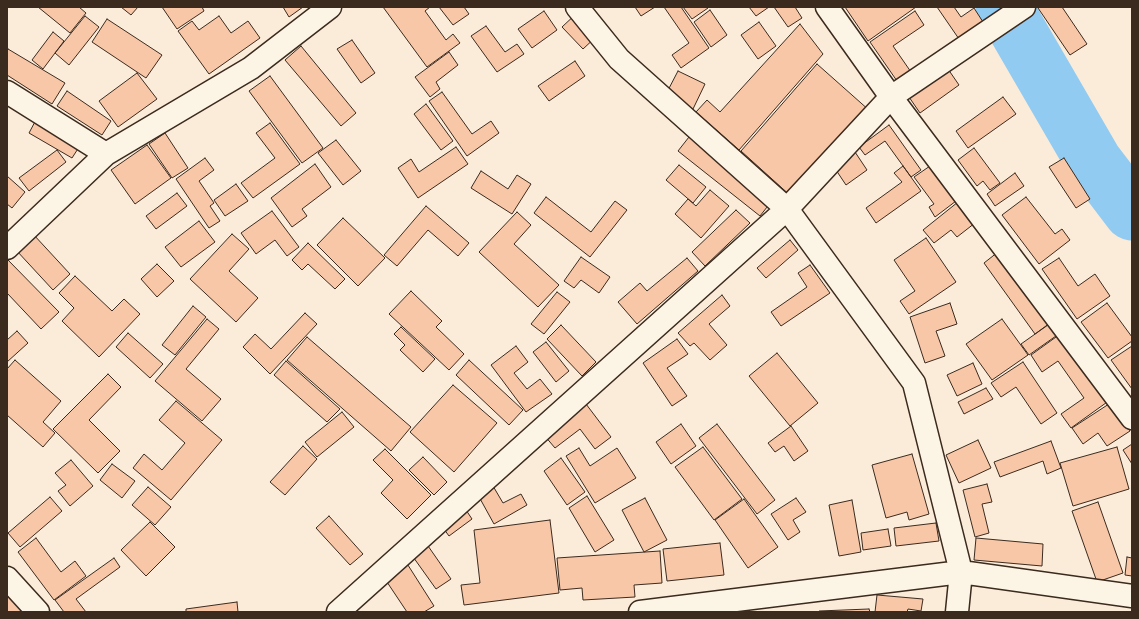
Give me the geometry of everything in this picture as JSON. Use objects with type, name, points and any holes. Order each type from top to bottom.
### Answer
[{"type":"street","points":[[7,248],[106,154],[251,68],[330,7]]},
{"type":"street","points":[[577,7],[619,59],[787,209],[914,383],[961,572],[957,612]]},
{"type":"street","points":[[827,7],[891,98],[1132,418]]},
{"type":"street","points":[[338,612],[787,209],[891,98],[1024,7]]},
{"type":"street","points":[[7,92],[106,154]]},
{"type":"street","points":[[640,612],[961,572],[1132,596]]},
{"type":"street","points":[[7,578],[38,612]]},
{"type":"building","points":[[38,7],[79,7],[86,13],[70,33]]},
{"type":"building","points":[[121,7],[138,7],[131,15]]},
{"type":"building","points":[[162,7],[202,7],[204,11],[177,29]]},
{"type":"building","points":[[283,7],[303,7],[289,17]]},
{"type":"building","points":[[383,7],[430,7],[425,11],[446,40],[453,34],[460,43],[427,67]]},
{"type":"building","points":[[439,7],[464,7],[469,14],[453,25]]},
{"type":"building","points":[[635,7],[655,7],[641,16]]},
{"type":"building","points":[[664,7],[681,7],[709,48],[681,68],[672,55],[689,43]]},
{"type":"building","points":[[683,7],[707,7],[708,8],[692,19]]},
{"type":"building","points":[[749,7],[769,7],[756,16]]},
{"type":"building","points":[[774,7],[795,7],[802,18],[788,27]]},
{"type":"building","points":[[845,7],[916,7],[868,41]]},
{"type":"building","points":[[937,7],[954,7],[961,17],[974,8],[983,22],[959,39]]},
{"type":"building","points":[[1062,7],[1087,44],[1070,55],[1038,8]]},
{"type":"building","points":[[710,10],[727,35],[711,47],[694,22]]},
{"type":"building","points":[[544,11],[557,30],[532,48],[518,29]]},
{"type":"building","points":[[915,11],[924,25],[893,46],[911,72],[897,81],[870,42]]},
{"type":"building","points":[[577,13],[597,36],[583,49],[562,27]]},
{"type":"building","points":[[85,16],[99,27],[69,65],[55,53]]},
{"type":"building","points":[[219,16],[231,33],[248,21],[260,38],[209,74],[178,31],[192,21],[199,30]]},
{"type":"building","points":[[107,19],[162,55],[146,78],[92,42]]},
{"type":"building","points":[[759,22],[776,46],[758,59],[741,35]]},
{"type":"building","points":[[800,24],[823,54],[739,150],[696,112],[707,100],[720,112]]},
{"type":"building","points":[[486,26],[505,52],[517,44],[524,54],[497,72],[471,36]]},
{"type":"building","points":[[53,32],[64,41],[43,69],[32,60]]},
{"type":"building","points":[[352,40],[375,73],[361,83],[337,49]]},
{"type":"building","points":[[301,46],[356,113],[341,126],[285,60]]},
{"type":"building","points":[[8,49],[65,83],[52,104],[7,75]]},
{"type":"building","points":[[449,52],[458,65],[436,82],[440,89],[430,97],[415,77]]},
{"type":"building","points":[[575,61],[585,76],[549,101],[538,86]]},
{"type":"building","points":[[817,64],[870,111],[793,198],[741,151]]},
{"type":"building","points":[[948,69],[959,85],[920,113],[909,97]]},
{"type":"building","points":[[678,71],[705,84],[693,109],[665,96]]},
{"type":"building","points":[[137,73],[157,99],[118,127],[99,101]]},
{"type":"building","points":[[270,76],[323,148],[302,163],[249,91]]},
{"type":"building","points":[[67,91],[111,121],[102,135],[57,106]]},
{"type":"building","points":[[442,92],[472,134],[491,121],[499,133],[467,156],[429,101]]},
{"type":"building","points":[[1003,97],[1016,114],[968,148],[956,131]]},
{"type":"building","points":[[426,104],[453,141],[441,150],[414,114]]},
{"type":"building","points":[[37,118],[81,144],[72,158],[29,133]]},
{"type":"building","points":[[270,123],[300,164],[253,198],[241,183],[275,158],[256,133]]},
{"type":"building","points":[[889,125],[921,170],[911,177],[885,141],[865,155],[859,147]]},
{"type":"building","points":[[165,133],[188,168],[172,178],[149,144]]},
{"type":"building","points":[[689,137],[771,202],[760,216],[678,151]]},
{"type":"building","points":[[336,140],[361,171],[343,185],[318,153]]},
{"type":"building","points":[[147,145],[171,178],[135,204],[111,170]]},
{"type":"building","points":[[456,147],[468,164],[418,198],[398,168],[411,159],[419,172]]},
{"type":"building","points":[[974,148],[1000,183],[990,190],[983,181],[977,186],[958,160]]},
{"type":"building","points":[[853,149],[867,170],[846,185],[832,164]]},
{"type":"building","points":[[57,150],[66,162],[29,191],[19,178]]},
{"type":"building","points":[[205,158],[214,170],[199,181],[214,203],[210,206],[220,221],[209,228],[176,179]]},
{"type":"building","points":[[1064,158],[1090,199],[1076,208],[1049,167]]},
{"type":"building","points":[[315,164],[331,187],[302,209],[307,216],[292,227],[271,198]]},
{"type":"building","points":[[679,165],[706,187],[693,203],[666,180]]},
{"type":"building","points":[[903,166],[921,191],[876,223],[866,208],[902,182],[894,173]]},
{"type":"building","points":[[930,166],[956,201],[935,217],[929,207],[934,204],[914,177]]},
{"type":"building","points":[[481,171],[508,189],[517,175],[531,184],[512,214],[471,188]]},
{"type":"building","points":[[1015,173],[1024,186],[995,206],[987,194]]},
{"type":"building","points":[[7,176],[25,192],[12,208],[7,204]]},
{"type":"building","points":[[236,184],[248,201],[225,216],[214,200]]},
{"type":"building","points":[[710,190],[729,206],[701,238],[675,214],[688,199],[696,206]]},
{"type":"building","points":[[177,193],[187,206],[156,229],[146,216]]},
{"type":"building","points":[[546,197],[591,232],[615,201],[627,210],[590,257],[534,213]]},
{"type":"building","points":[[1026,197],[1055,234],[1062,229],[1070,240],[1039,264],[1002,215]]},
{"type":"building","points":[[958,202],[975,223],[957,237],[951,230],[934,243],[923,230]]},
{"type":"building","points":[[426,206],[469,243],[458,256],[428,230],[397,266],[384,255]]},
{"type":"building","points":[[736,210],[750,223],[705,266],[692,252]]},
{"type":"building","points":[[272,211],[299,247],[287,256],[275,240],[256,254],[241,233]]},
{"type":"building","points":[[517,212],[531,225],[514,244],[559,285],[538,307],[479,252]]},
{"type":"building","points":[[343,218],[385,258],[358,286],[317,245]]},
{"type":"building","points":[[199,221],[215,242],[181,267],[165,247]]},
{"type":"building","points":[[33,234],[70,274],[53,290],[16,250]]},
{"type":"building","points":[[232,234],[249,249],[229,271],[258,298],[236,322],[190,279]]},
{"type":"building","points":[[926,238],[956,282],[909,314],[900,301],[915,291],[894,260]]},
{"type":"building","points":[[790,240],[798,250],[766,278],[757,268]]},
{"type":"building","points":[[308,243],[345,279],[335,289],[308,264],[302,270],[292,260]]},
{"type":"building","points":[[998,252],[1050,323],[1035,334],[984,263]]},
{"type":"building","points":[[581,257],[610,277],[599,293],[581,280],[574,288],[564,281]]},
{"type":"building","points":[[687,258],[698,271],[637,324],[618,302],[640,283],[647,291]]},
{"type":"building","points":[[1059,258],[1078,286],[1095,274],[1110,296],[1077,319],[1042,269]]},
{"type":"building","points":[[7,259],[59,312],[41,329],[7,293]]},
{"type":"building","points":[[157,264],[174,281],[157,297],[141,279]]},
{"type":"building","points":[[810,265],[830,293],[781,326],[771,312],[807,287],[798,273]]},
{"type":"building","points":[[75,276],[112,311],[124,299],[140,314],[99,357],[62,321],[74,308],[59,293]]},
{"type":"building","points":[[411,291],[442,321],[436,327],[464,354],[449,370],[389,314]]},
{"type":"building","points":[[557,292],[570,302],[544,334],[531,324]]},
{"type":"building","points":[[722,295],[730,306],[709,324],[727,345],[710,360],[694,343],[690,346],[678,333]]},
{"type":"building","points":[[950,303],[957,324],[936,331],[945,356],[925,363],[910,317]]},
{"type":"building","points":[[1107,303],[1132,337],[1132,341],[1108,358],[1081,322]]},
{"type":"building","points":[[193,306],[206,317],[175,355],[162,345]]},
{"type":"building","points":[[305,313],[317,324],[270,374],[243,347],[255,334],[271,349]]},
{"type":"building","points":[[207,319],[219,329],[186,369],[221,399],[202,421],[155,381]]},
{"type":"building","points":[[1002,319],[1028,355],[992,380],[966,344]]},
{"type":"building","points":[[1055,320],[1063,331],[1029,355],[1021,344]]},
{"type":"building","points":[[561,325],[596,362],[582,376],[547,339]]},
{"type":"building","points":[[401,327],[435,359],[423,372],[400,350],[405,345],[394,334]]},
{"type":"building","points":[[17,331],[28,343],[7,362],[7,340]]},
{"type":"building","points":[[1063,332],[1110,400],[1071,428],[1061,414],[1084,398],[1058,361],[1042,372],[1031,355]]},
{"type":"building","points":[[128,333],[163,364],[150,378],[116,347]]},
{"type":"building","points":[[307,337],[411,427],[391,451],[287,360]]},
{"type":"building","points":[[677,339],[688,354],[667,368],[687,396],[672,406],[643,363]]},
{"type":"building","points":[[546,342],[569,371],[556,382],[533,352]]},
{"type":"building","points":[[516,346],[528,362],[514,373],[527,389],[540,379],[552,394],[526,412],[491,365]]},
{"type":"building","points":[[1132,346],[1132,389],[1111,360]]},
{"type":"building","points":[[777,353],[818,403],[790,426],[749,376]]},
{"type":"building","points":[[15,360],[61,401],[43,422],[55,433],[43,447],[7,415],[7,369]]},
{"type":"building","points":[[469,360],[523,410],[509,425],[456,375]]},
{"type":"building","points":[[286,361],[340,409],[327,422],[274,375]]},
{"type":"building","points":[[1023,362],[1057,413],[1041,424],[1016,387],[1001,397],[991,383]]},
{"type":"building","points":[[973,363],[982,384],[957,396],[947,375]]},
{"type":"building","points":[[108,374],[121,387],[89,420],[120,451],[98,473],[53,429]]},
{"type":"building","points":[[453,385],[497,423],[454,472],[410,432]]},
{"type":"building","points":[[986,388],[993,399],[964,414],[958,402]]},
{"type":"building","points":[[176,401],[222,440],[171,500],[133,468],[144,454],[162,470],[185,443],[159,420]]},
{"type":"building","points":[[1112,402],[1130,431],[1107,446],[1098,433],[1083,444],[1072,428]]},
{"type":"building","points":[[586,404],[611,437],[595,449],[580,429],[555,448],[544,435]]},
{"type":"building","points":[[342,412],[354,427],[317,457],[305,442]]},
{"type":"building","points":[[681,424],[696,446],[671,464],[656,442]]},
{"type":"building","points":[[717,424],[775,500],[757,514],[699,438]]},
{"type":"building","points":[[791,426],[808,451],[794,461],[784,446],[775,452],[768,443]]},
{"type":"building","points":[[978,440],[991,468],[959,483],[946,455]]},
{"type":"building","points":[[1051,441],[1061,468],[1047,474],[1043,461],[1000,477],[994,462]]},
{"type":"building","points":[[1132,444],[1132,464],[1123,450]]},
{"type":"building","points":[[303,446],[317,459],[285,495],[270,482]]},
{"type":"building","points":[[703,447],[742,499],[714,520],[675,467]]},
{"type":"building","points":[[1117,447],[1129,489],[1073,506],[1060,463]]},
{"type":"building","points":[[579,448],[590,466],[617,448],[636,478],[595,503],[566,456]]},
{"type":"building","points":[[385,449],[431,495],[407,519],[381,493],[393,480],[373,460]]},
{"type":"building","points":[[912,454],[929,514],[909,520],[907,512],[886,518],[872,465]]},
{"type":"building","points":[[423,457],[447,482],[434,495],[409,470]]},
{"type":"building","points":[[561,458],[585,492],[567,505],[544,471]]},
{"type":"building","points":[[71,460],[93,486],[70,506],[58,491],[66,485],[55,473]]},
{"type":"building","points":[[112,464],[135,481],[122,498],[100,480]]},
{"type":"building","points":[[987,484],[992,502],[982,504],[989,533],[975,537],[963,490]]},
{"type":"building","points":[[493,486],[503,503],[521,494],[527,505],[494,524],[478,495]]},
{"type":"building","points":[[148,487],[171,507],[155,525],[132,505]]},
{"type":"building","points":[[587,496],[614,540],[595,552],[569,508]]},
{"type":"building","points":[[50,497],[62,511],[20,547],[8,533]]},
{"type":"building","points":[[645,498],[667,540],[644,552],[622,510]]},
{"type":"building","points":[[796,498],[806,512],[793,520],[800,532],[788,540],[771,514]]},
{"type":"building","points":[[744,499],[778,547],[748,568],[715,520]]},
{"type":"building","points":[[852,500],[861,552],[839,556],[829,505]]},
{"type":"building","points":[[1098,502],[1123,573],[1097,582],[1072,511]]},
{"type":"building","points":[[464,507],[472,519],[449,536],[441,525]]},
{"type":"building","points":[[329,516],[363,554],[350,565],[316,528]]},
{"type":"building","points":[[550,520],[559,593],[464,605],[461,585],[480,583],[474,530]]},
{"type":"building","points":[[150,522],[175,547],[146,576],[121,550]]},
{"type":"building","points":[[936,523],[939,541],[896,546],[894,528]]},
{"type":"building","points":[[888,529],[891,546],[863,550],[861,533]]},
{"type":"building","points":[[36,538],[61,572],[75,561],[86,576],[54,600],[18,552]]},
{"type":"building","points":[[976,538],[1043,544],[1042,566],[974,560]]},
{"type":"building","points":[[426,543],[451,579],[436,589],[411,554]]},
{"type":"building","points":[[720,543],[724,575],[667,581],[663,549]]},
{"type":"building","points":[[660,551],[662,583],[634,585],[635,597],[583,600],[582,588],[560,590],[557,558]]},
{"type":"building","points":[[1127,557],[1132,558],[1132,576],[1125,575]]},
{"type":"building","points":[[114,558],[120,567],[76,599],[86,612],[64,612],[55,600]]},
{"type":"building","points":[[406,562],[434,606],[424,612],[407,612],[383,576]]},
{"type":"building","points":[[7,589],[25,612],[7,612]]},
{"type":"building","points":[[877,595],[923,599],[921,611],[908,609],[907,612],[875,612]]},
{"type":"building","points":[[237,602],[238,612],[186,612],[186,609]]},
{"type":"building","points":[[869,609],[870,612],[819,612],[819,611]]},
{"type":"waterway","points":[[1004,7],[1094,162],[1132,212]]}]
